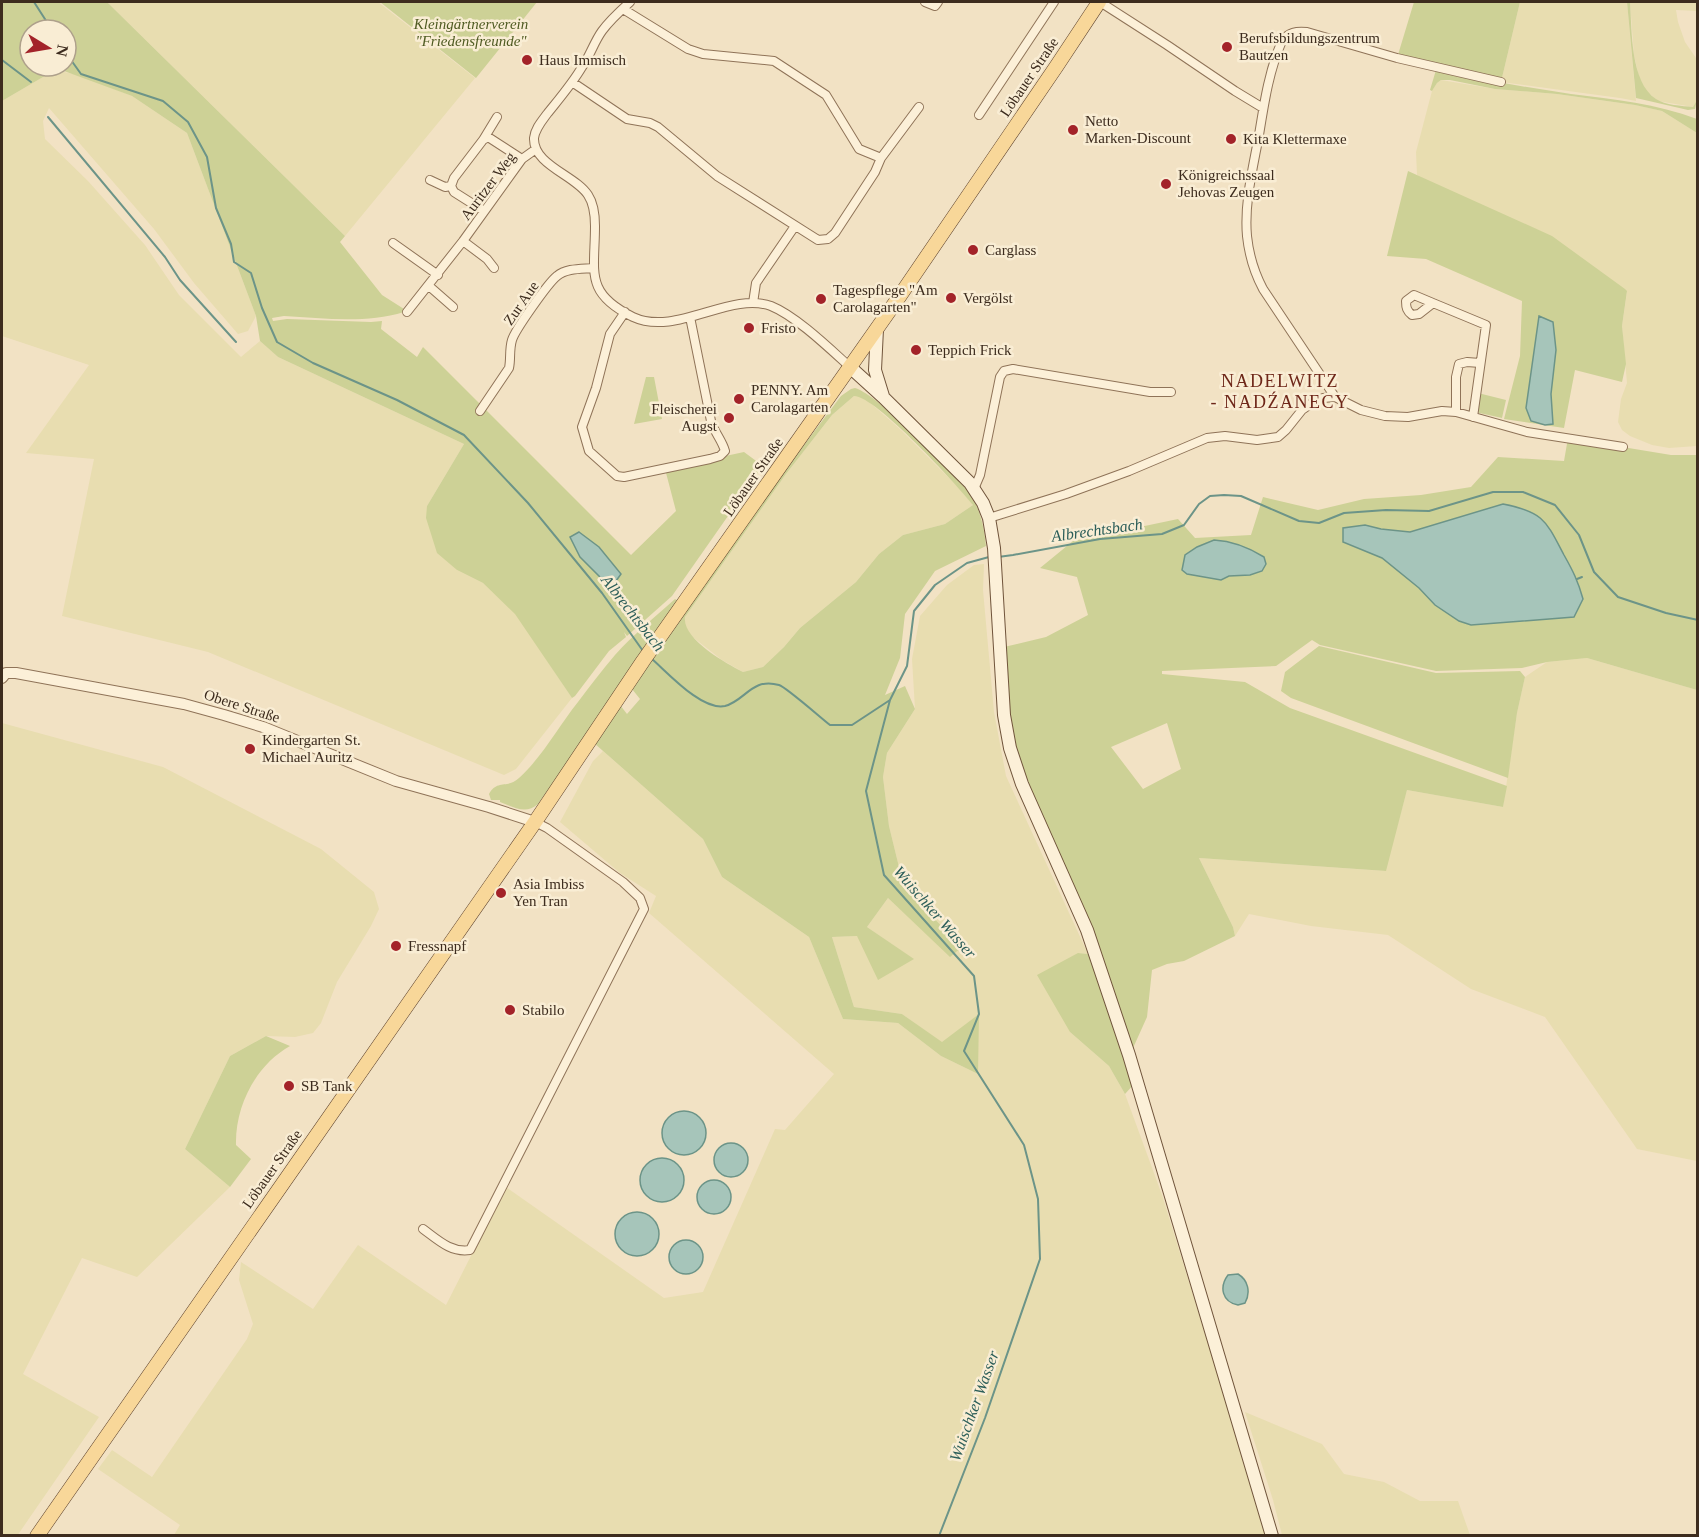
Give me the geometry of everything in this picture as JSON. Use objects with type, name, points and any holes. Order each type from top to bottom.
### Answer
[{"type":"main road","name":"Löbauer Straße","points":[[37,1536],[535,822],[652,649],[877,329],[1099,2]]},
{"type":"main road","points":[[877,329],[875,370],[883,397]]},
{"type":"main road","points":[[850,367],[974,489],[989,518],[994,548],[1004,716],[1010,748],[1022,784],[1086,930],[1130,1055],[1272,1536]]},
{"type":"street","points":[[630,2],[602,32],[583,67],[536,131],[536,149],[540,157],[577,183],[589,196],[595,215],[593,268],[595,281],[602,294],[635,318],[651,322],[662,322],[753,303],[765,304],[780,310],[850,367]]},
{"type":"street","points":[[925,2],[937,4]]},
{"type":"street","points":[[979,115],[1054,2]]},
{"type":"street","points":[[1099,2],[1263,108]]},
{"type":"street","points":[[622,9],[687,49],[703,54],[774,61],[826,95],[860,149],[881,158]]},
{"type":"street","points":[[1501,82],[1417,63],[1307,32],[1298,31],[1287,35],[1282,41],[1263,108],[1249,197],[1247,232],[1254,269],[1263,289],[1335,397],[1361,410],[1385,416],[1408,417],[1442,411],[1456,412],[1527,432],[1623,447]]},
{"type":"street","points":[[572,82],[627,119],[650,123],[658,127],[717,177],[818,240],[831,236],[875,172],[881,158],[919,107]]},
{"type":"street","points":[[484,212],[454,192],[451,186],[454,178],[483,140],[497,117]]},
{"type":"street","points":[[483,140],[488,138],[495,140],[522,159]]},
{"type":"street","name":"Auritzer Weg","points":[[407,312],[438,275],[522,159],[536,149]]},
{"type":"street","points":[[430,180],[445,187],[451,186]]},
{"type":"street","points":[[753,303],[756,283],[795,226]]},
{"type":"street","name":"Auritzer Weg","points":[[463,241],[487,259],[494,268]]},
{"type":"street","points":[[393,243],[438,275]]},
{"type":"street","name":"Zur Aue","points":[[480,411],[509,368],[511,362],[509,354],[515,331],[557,275],[568,270],[593,268]]},
{"type":"street","points":[[429,286],[453,307]]},
{"type":"street","points":[[1433,303],[1486,325],[1473,417]]},
{"type":"street","points":[[625,312],[610,334],[596,388],[582,427],[589,450],[617,476],[624,477],[710,459],[720,456],[725,451],[711,421],[690,316]]},
{"type":"street","points":[[1456,412],[1456,377],[1459,364],[1480,363]]},
{"type":"street","points":[[974,489],[980,475],[1000,377],[1004,371],[1012,369],[1150,392],[1171,392]]},
{"type":"street","points":[[989,518],[1129,471],[1207,438],[1225,436],[1257,440],[1278,437],[1312,403],[1323,398],[1335,397]]},
{"type":"street","name":"Obere Straße","points":[[2,678],[6,674],[16,672],[194,706],[263,727],[396,781],[535,822]]},
{"type":"street","points":[[423,1229],[451,1248],[459,1251],[470,1250],[644,909],[640,898],[623,882],[547,828],[535,822]]},
{"type":"shaded area","points":[[107,2],[378,2],[475,78],[345,236]]},
{"type":"shaded area","points":[[1520,2],[1627,2],[1636,101],[1501,82]]},
{"type":"shaded area","points":[[1630,2],[1697,2],[1697,11],[1676,10],[1685,42],[1696,58],[1697,100],[1693,107],[1658,101],[1646,91],[1639,77],[1634,55]]},
{"type":"shaded area","points":[[78,75],[132,96],[187,133],[256,316],[248,331],[238,334],[194,283],[154,229],[49,108],[43,121],[45,139],[88,181],[145,245],[179,295],[241,357],[260,341],[278,357],[464,444],[427,506],[457,570],[483,583],[516,614],[572,698],[516,769],[504,775],[208,652],[62,616],[94,459],[26,453],[89,365],[2,336],[2,101],[41,78],[78,78]]},
{"type":"shaded area","points":[[1441,80],[1495,89],[1557,94],[1635,105],[1662,111],[1697,133],[1697,446],[1669,448],[1652,445],[1630,436],[1622,430],[1618,422],[1621,399],[1627,383],[1622,326],[1627,292],[1417,175],[1416,152],[1432,91]]},
{"type":"shaded area","points":[[854,396],[867,400],[901,430],[973,505],[945,524],[903,535],[879,554],[856,582],[800,628],[763,667],[743,672],[722,660],[690,635],[684,623],[685,617],[786,474],[832,415]]},
{"type":"shaded area","points":[[984,564],[983,590],[994,712],[1006,776],[1088,954],[1078,953],[1070,1032],[1109,1066],[1125,1094],[1162,1195],[1266,1535],[174,1535],[180,1525],[98,1469],[112,1450],[152,1477],[247,1339],[253,1324],[239,1280],[241,1262],[313,1309],[358,1245],[446,1305],[506,1187],[664,1298],[703,1292],[775,1129],[785,1130],[834,1074],[649,913],[656,896],[620,873],[560,822],[593,761],[603,751],[703,839],[722,877],[809,937],[843,1019],[898,1023],[941,1056],[978,1074],[978,1015],[942,1043],[902,1014],[854,1007],[832,937],[857,936],[913,959],[867,927],[888,898],[950,956],[962,947],[921,905],[899,867],[889,826],[883,777],[887,753],[915,709],[912,659],[920,616],[947,585],[974,565]]},
{"type":"shaded area","points":[[1587,658],[1697,690],[1697,1161],[1637,1149],[1545,1017],[1471,989],[1388,935],[1311,926],[1249,914],[1235,936],[1233,927],[1199,858],[1385,871],[1407,790],[1503,807],[1517,713],[1525,677],[1547,662]]},
{"type":"shaded area","points":[[2,723],[163,767],[321,849],[374,892],[379,909],[337,982],[321,1023],[313,1033],[295,1037],[266,1036],[230,1056],[185,1149],[230,1187],[137,1277],[82,1258],[23,1374],[99,1417],[17,1536],[2,1535]]},
{"type":"shaded area","points":[[1245,1412],[1322,1444],[1344,1474],[1384,1482],[1420,1501],[1458,1501],[1470,1535],[1282,1535]]},
{"type":"green space","points":[[2,2],[107,2],[345,236],[340,242],[382,295],[404,309],[404,312],[374,318],[284,316],[272,318],[273,321],[287,319],[382,321],[381,329],[417,357],[423,347],[631,555],[676,511],[665,469],[744,452],[763,466],[672,596],[627,636],[624,632],[626,637],[609,651],[572,698],[515,614],[483,583],[457,570],[437,553],[426,518],[427,506],[464,444],[278,357],[260,341],[256,316],[187,133],[132,96],[78,76],[78,18],[18,18],[18,78],[41,78],[2,101]]},
{"type":"green space","name":"Kleingärtnerverein \"Friedensfreunde\"","points":[[380,2],[537,2],[476,78]]},
{"type":"green space","points":[[1414,2],[1520,2],[1501,82],[1397,58]]},
{"type":"green space","points":[[1627,2],[1630,2],[1632,41],[1641,81],[1656,99],[1674,105],[1693,107],[1697,100],[1695,109],[1688,110],[1636,98]]},
{"type":"green space","points":[[1436,70],[1666,109],[1697,119],[1697,133],[1662,111],[1635,105],[1557,94],[1495,89],[1450,80],[1441,80],[1432,91],[1430,90]]},
{"type":"green space","points":[[1408,171],[1552,236],[1627,291],[1622,326],[1626,364],[1622,382],[1575,370],[1564,428],[1504,419],[1520,356],[1522,301],[1426,259],[1387,256]]},
{"type":"green space","points":[[646,377],[654,377],[662,419],[634,424]]},
{"type":"green space","points":[[855,388],[866,394],[897,418],[969,491],[981,518],[986,546],[935,571],[905,614],[900,658],[885,695],[905,686],[915,709],[887,753],[883,777],[889,826],[899,867],[921,905],[962,947],[950,957],[888,898],[867,927],[914,959],[878,980],[857,936],[832,937],[854,1007],[902,1014],[942,1042],[979,1014],[978,1074],[941,1056],[898,1023],[843,1019],[809,937],[722,877],[703,839],[594,743],[620,705],[627,714],[640,699],[632,689],[773,486],[841,396]],"holes":[[[854,396],[880,410],[916,443],[973,505],[945,524],[903,535],[879,554],[856,582],[800,628],[763,667],[743,672],[698,642],[690,634],[685,617],[786,474],[832,415]]]},
{"type":"green space","points":[[1478,393],[1506,400],[1502,418],[1475,412]]},
{"type":"green space","points":[[1568,438],[1671,455],[1697,455],[1697,690],[1587,658],[1547,662],[1522,668],[1436,671],[1320,645],[1312,640],[1276,666],[1162,671],[1162,674],[1245,682],[1290,708],[1507,786],[1503,807],[1407,790],[1386,871],[1199,858],[1233,927],[1235,936],[1184,961],[1152,970],[1147,1017],[1133,1048],[1016,759],[1008,720],[1004,647],[1046,637],[1088,615],[1077,577],[1040,568],[1073,541],[1178,519],[1195,538],[1251,535],[1263,497],[1318,510],[1364,499],[1421,495],[1471,487],[1498,457],[1564,461]],"holes":[[[1167,723],[1181,769],[1143,789],[1111,747]]]},
{"type":"green space","points":[[675,599],[680,602],[538,804],[524,810],[500,802],[500,800],[491,800],[489,794],[492,789],[515,781],[528,769],[615,655]]},
{"type":"green space","points":[[1319,646],[1436,673],[1520,671],[1525,677],[1517,713],[1508,778],[1291,698],[1281,691],[1285,672]]},
{"type":"green space","points":[[1078,953],[1088,954],[1103,988],[1134,1084],[1125,1094],[1109,1066],[1070,1032],[1037,975]]},
{"type":"green space","points":[[266,1036],[290,1046],[267,1064],[250,1088],[244,1102],[239,1116],[236,1145],[251,1159],[230,1187],[185,1149],[230,1056]]},
{"type":"water","points":[[1539,316],[1553,322],[1556,350],[1551,394],[1553,424],[1545,425],[1531,421],[1526,408]]},
{"type":"water","points":[[1503,504],[1536,515],[1548,526],[1575,576],[1583,599],[1574,617],[1471,625],[1459,621],[1435,605],[1419,588],[1382,558],[1343,542],[1343,528],[1365,525],[1410,532]]},
{"type":"water","points":[[579,532],[599,547],[621,574],[611,588],[580,557],[570,537]]},
{"type":"water","points":[[1214,540],[1234,543],[1252,550],[1264,557],[1266,564],[1262,571],[1250,575],[1229,576],[1221,580],[1187,574],[1182,570],[1185,555]]},
{"type":"water","points":[[684,1111],[700,1117],[706,1133],[700,1149],[684,1155],[668,1149],[662,1133],[668,1117]]},
{"type":"water","points":[[731,1143],[743,1148],[748,1160],[743,1172],[731,1177],[719,1172],[714,1160],[719,1148]]},
{"type":"water","points":[[662,1158],[678,1164],[684,1180],[678,1196],[662,1202],[646,1196],[640,1180],[646,1164]]},
{"type":"water","points":[[714,1180],[726,1185],[731,1197],[726,1209],[714,1214],[702,1209],[697,1197],[702,1185]]},
{"type":"water","points":[[637,1212],[653,1218],[659,1234],[653,1250],[637,1256],[621,1250],[615,1234],[621,1218]]},
{"type":"water","points":[[686,1240],[698,1245],[703,1257],[698,1269],[686,1274],[674,1269],[669,1257],[674,1245]]},
{"type":"water","points":[[1238,1274],[1246,1283],[1248,1291],[1245,1303],[1238,1305],[1228,1301],[1223,1289],[1228,1275]]},
{"type":"waterway","name":"Albrechtsbach","points":[[34,2],[44,18]]},
{"type":"waterway","points":[[2,60],[31,82]]},
{"type":"waterway","name":"Albrechtsbach","points":[[78,70],[81,74],[163,101],[188,122],[207,157],[216,208],[231,244],[234,262],[251,273],[262,308],[277,342],[313,363],[397,400],[464,435],[528,503],[602,593],[643,651]]},
{"type":"waterway","points":[[48,117],[165,257],[180,280],[236,342]]},
{"type":"waterway","name":"Albrechtsbach","points":[[998,557],[1100,539],[1162,534],[1184,525],[1199,504],[1210,496],[1241,496],[1299,521],[1319,523],[1344,513],[1386,510],[1429,511],[1493,492],[1523,492],[1555,505],[1579,535],[1594,572],[1618,597],[1666,613],[1698,620]]},
{"type":"waterway","name":"Albrechtsbach","points":[[652,659],[686,690],[706,703],[725,706],[755,687],[770,683],[783,687],[830,725],[852,725],[890,700],[907,666],[914,611],[935,585],[967,563],[989,557]]},
{"type":"waterway","points":[[1577,579],[1582,577]]},
{"type":"waterway","name":"Wuischker Wasser","points":[[890,700],[866,791],[884,875],[974,976],[979,1014],[964,1051],[1024,1145],[1038,1199],[1040,1259],[985,1418],[939,1536]]},
{"type":"place","name":"Berufsbildungszentrum Bautzen","points":[[1227,47]]},
{"type":"place","name":"Haus Immisch","points":[[527,60]]},
{"type":"place","name":"Netto Marken-Discount","points":[[1073,130]]},
{"type":"place","name":"Kita Klettermaxe","points":[[1231,139]]},
{"type":"place","name":"Königreichssaal Jehovas Zeugen","points":[[1166,184]]},
{"type":"place","name":"Carglass","points":[[973,250]]},
{"type":"place","name":"Vergölst","points":[[951,298]]},
{"type":"place","name":"Tagespflege \"Am Carolagarten\"","points":[[821,299]]},
{"type":"place","name":"Fristo","points":[[749,328]]},
{"type":"place","name":"Teppich Frick","points":[[916,350]]},
{"type":"place","name":"PENNY. Am Carolagarten","points":[[739,399]]},
{"type":"place","name":"Fleischerei Augst","points":[[729,418]]},
{"type":"place","name":"Kindergarten St. Michael Auritz","points":[[250,749]]},
{"type":"place","name":"Asia Imbiss Yen Tran","points":[[501,893]]},
{"type":"place","name":"Fressnapf","points":[[396,946]]},
{"type":"place","name":"Stabilo","points":[[510,1010]]},
{"type":"place","name":"SB Tank","points":[[289,1086]]},
{"type":"district","name":"NADELWITZ - NADŹANECY","points":[[1280,391]]}]
